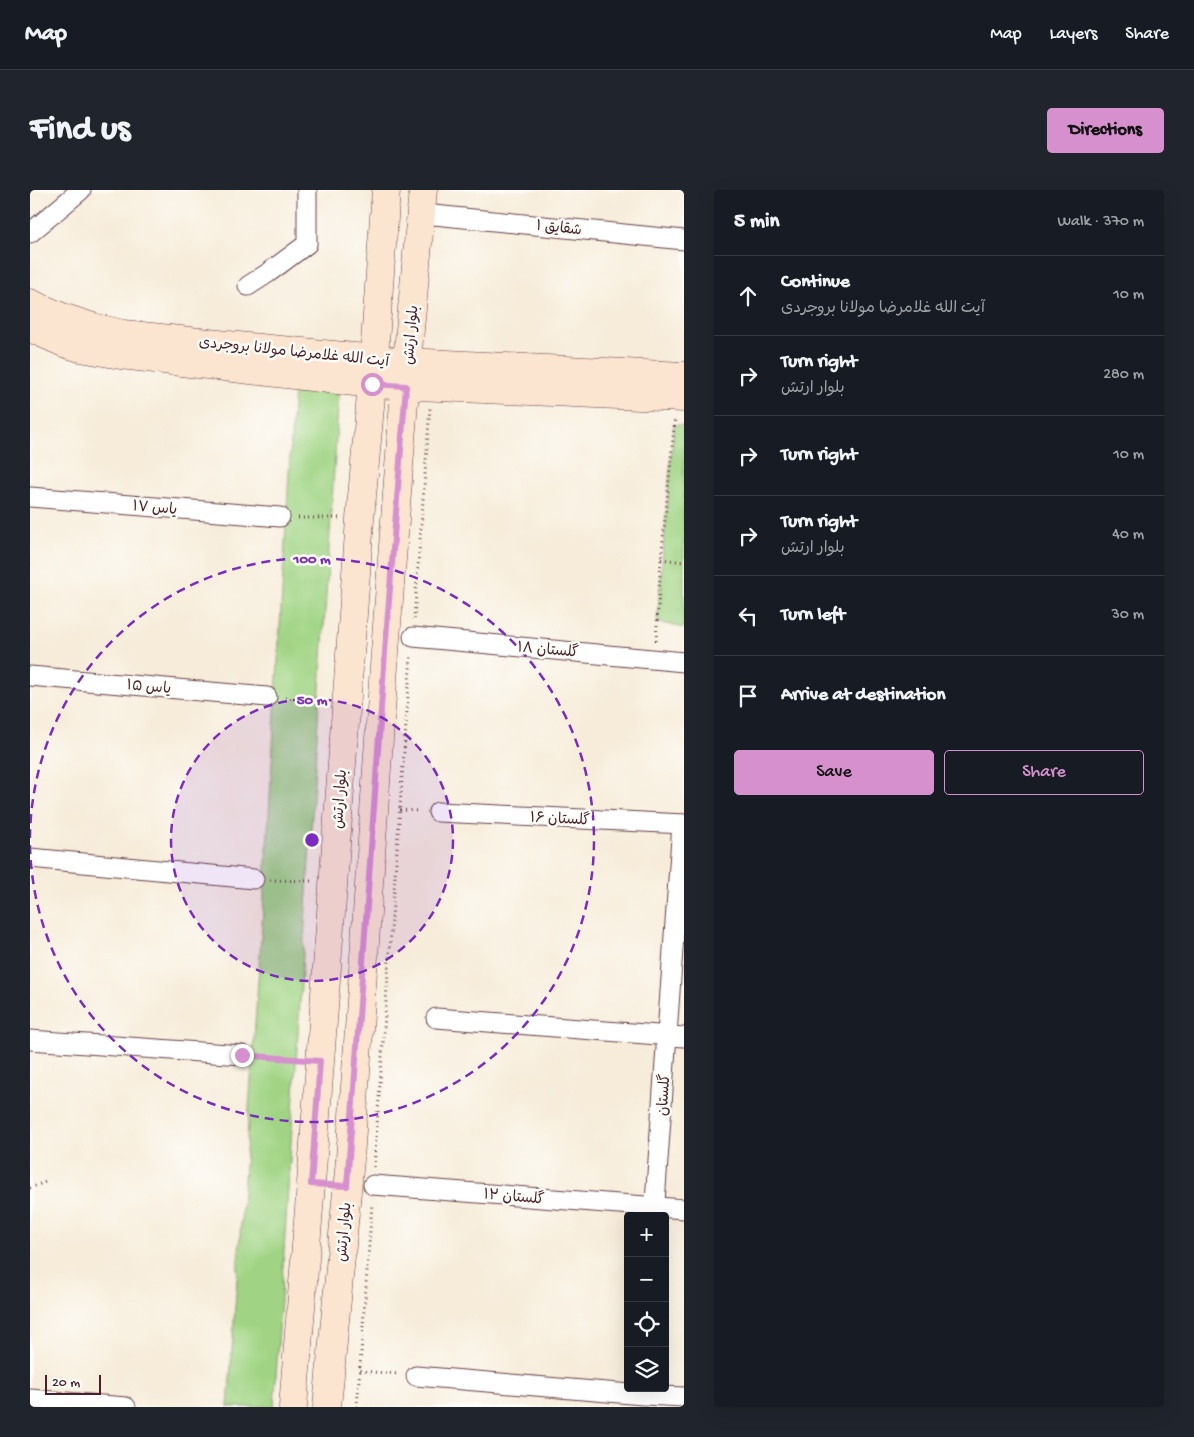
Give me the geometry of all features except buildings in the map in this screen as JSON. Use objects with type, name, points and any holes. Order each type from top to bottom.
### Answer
[{"type":"main road","name":"بلوار ارتش","points":[[293,1407],[386,190]]},
{"type":"main road","name":"بلوار ارتش","points":[[327,1407],[360,1186],[386,638],[423,190]]},
{"type":"main road","name":"آیت الله غلامرضا مولانا بروجردی","points":[[30,303],[62,317],[123,334],[373,372]]},
{"type":"main road","name":"آیت الله غلامرضا مولانا بروجردی","points":[[30,328],[64,343],[121,355],[682,390]]},
{"type":"main road","points":[[311,1184],[360,1186]]},
{"type":"street","points":[[30,233],[81,190]]},
{"type":"street","points":[[248,286],[268,274],[307,244],[307,190]]},
{"type":"street","name":"شقایق ۱","points":[[434,215],[684,240]]},
{"type":"street","name":"یاس ۱۷","points":[[30,497],[280,517]]},
{"type":"street","name":"گلستان ۱۸","points":[[413,637],[684,662]]},
{"type":"street","name":"یاس ۱۵","points":[[30,676],[267,697]]},
{"type":"street","name":"گلستان ۱۶","points":[[438,812],[683,824]]},
{"type":"street","name":"گلستان","points":[[655,1212],[675,1037],[683,824]]},
{"type":"street","points":[[30,858],[254,879]]},
{"type":"street","points":[[436,1018],[675,1037]]},
{"type":"street","points":[[30,1040],[242,1055]]},
{"type":"street","name":"گلستان ۱۲","points":[[360,1186],[655,1212],[684,1209]]},
{"type":"street","points":[[416,1376],[642,1397],[684,1396]]},
{"type":"street","points":[[30,1400],[126,1407]]},
{"type":"path","points":[[357,1407],[360,1371],[360,1186],[413,637],[430,407],[407,374]]},
{"type":"path","points":[[654,659],[673,435],[682,390]]},
{"type":"path","points":[[280,517],[360,519]]},
{"type":"path","points":[[661,559],[684,562]]},
{"type":"path","points":[[267,697],[346,702]]},
{"type":"path","points":[[254,879],[333,882]]},
{"type":"path","points":[[242,1055],[320,1061]]},
{"type":"path","points":[[30,1188],[48,1181]]},
{"type":"path","points":[[360,1371],[416,1376]]},
{"type":"green space","points":[[294,388],[339,392],[274,1407],[228,1407],[265,882]]},
{"type":"green space","points":[[674,425],[684,425],[684,628],[657,622]]},
{"type":"route","points":[[242,1055],[320,1061],[311,1184],[347,1186],[406,386],[372,384]]}]
